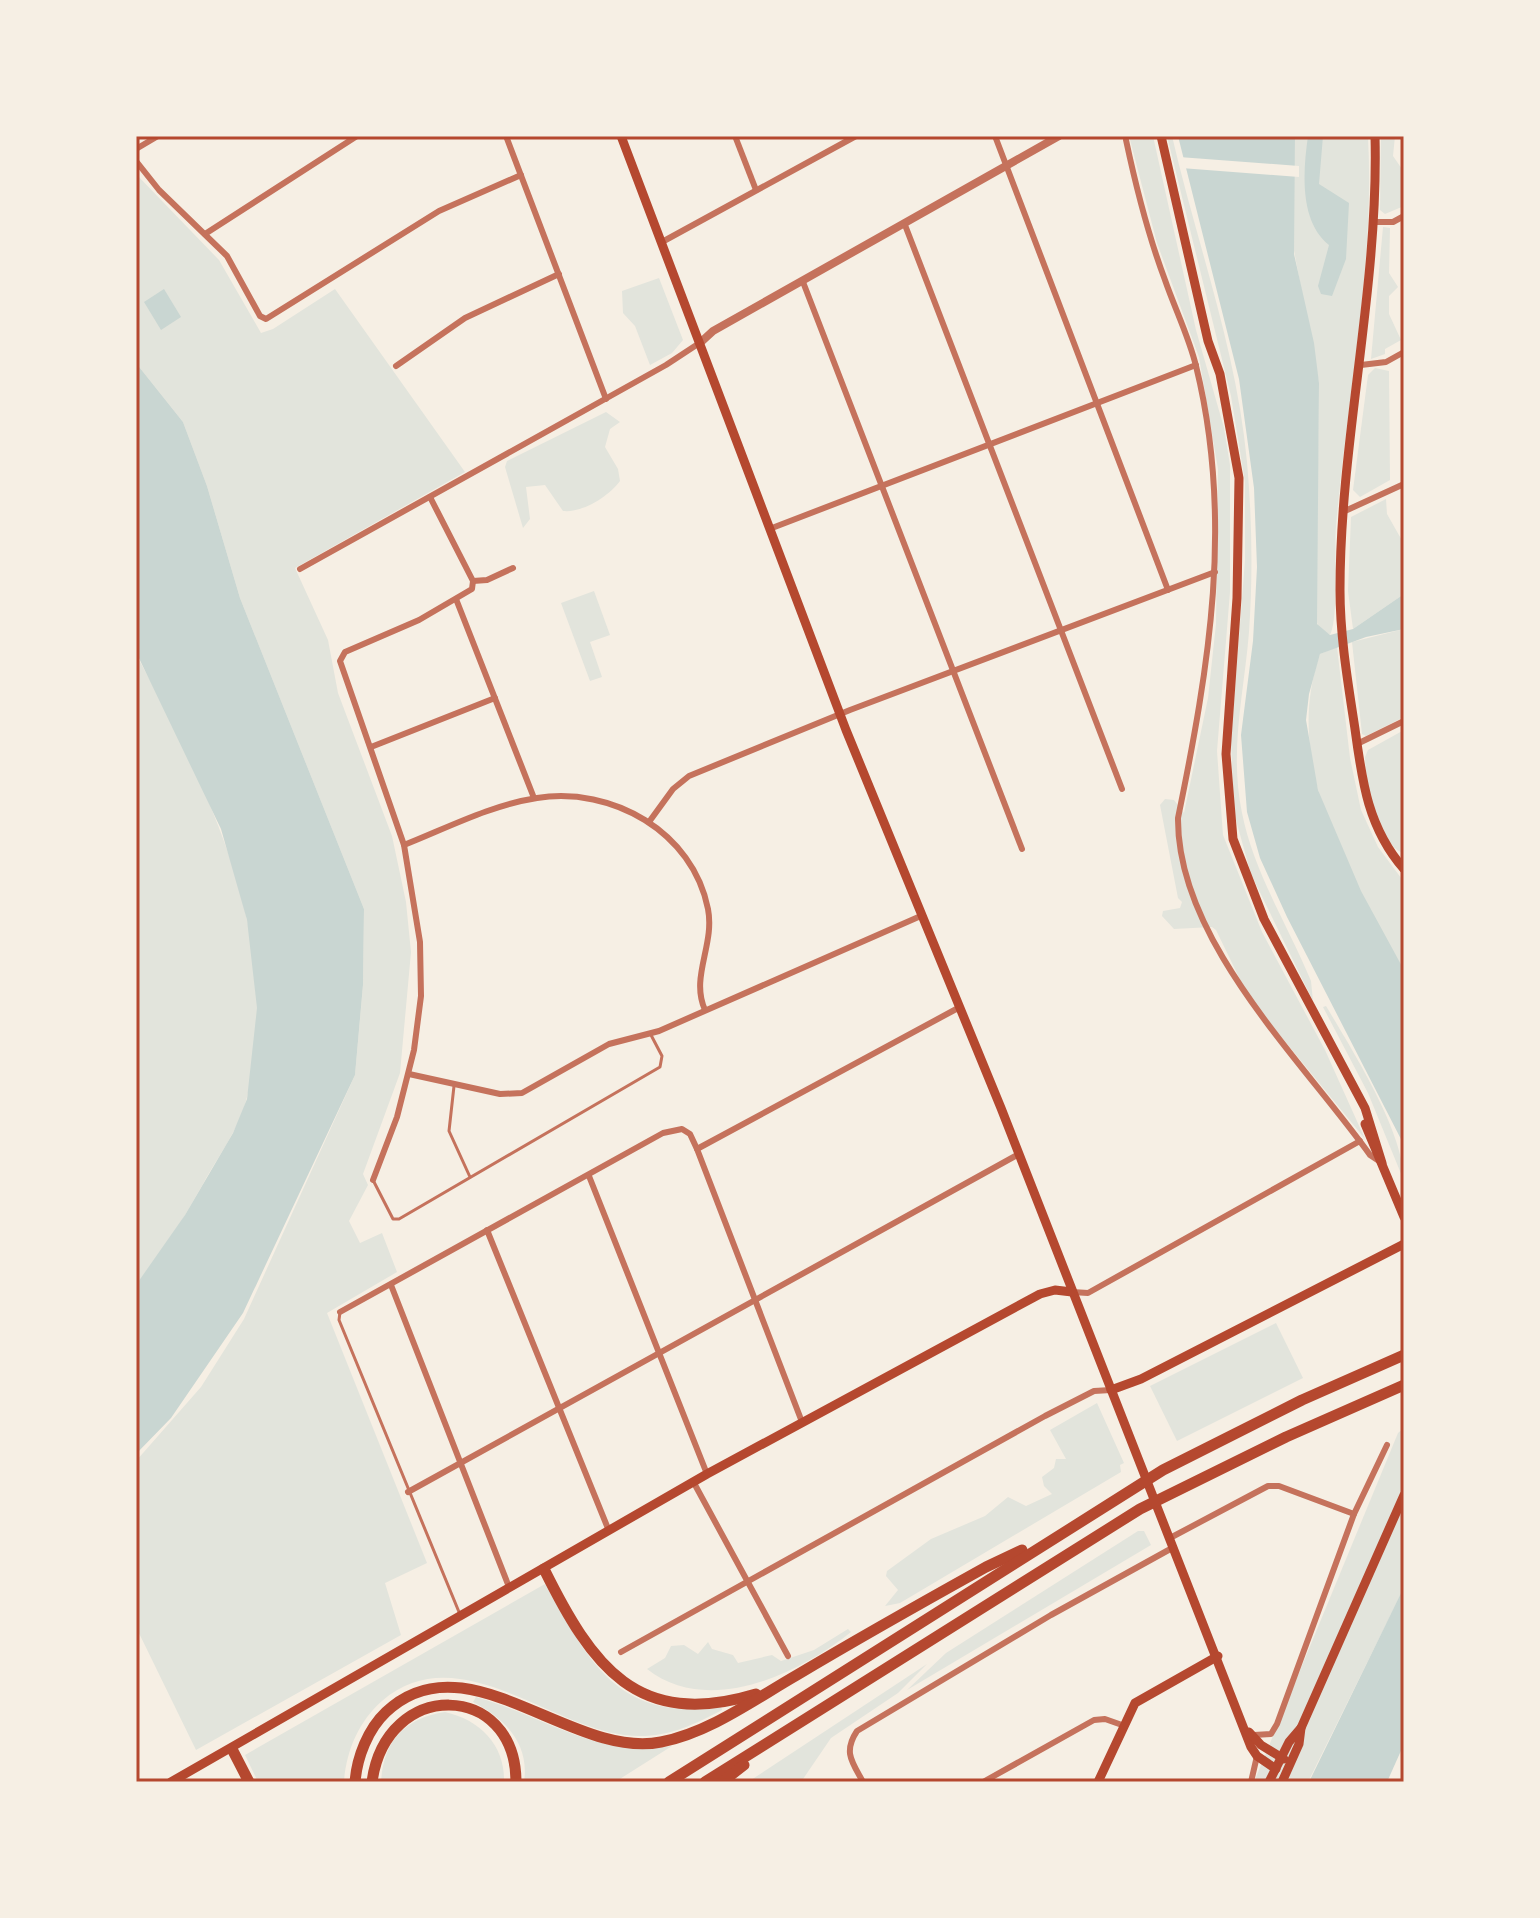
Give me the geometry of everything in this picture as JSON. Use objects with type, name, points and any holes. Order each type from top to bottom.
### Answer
[{"type":"highway","points":[[669,1782],[1163,1470],[1302,1400],[1404,1355]]},
{"type":"highway","points":[[705,1782],[1140,1509],[1404,1385]]},
{"type":"highway","points":[[355,1782],[365,1743],[378,1719],[394,1705],[434,1689],[455,1688],[489,1693],[578,1731],[645,1744],[698,1730],[986,1567],[1064,1530]]},
{"type":"highway","points":[[544,1569],[594,1655],[617,1680],[647,1698],[684,1705],[710,1703],[746,1696],[786,1681]]},
{"type":"highway","points":[[372,1782],[383,1741],[395,1725],[425,1708],[441,1706],[464,1708],[496,1724],[515,1759],[516,1782]]},
{"type":"highway","points":[[722,1782],[794,1726]]},
{"type":"highway","points":[[232,1749],[249,1782]]},
{"type":"main road","points":[[621,136],[772,528],[840,715],[1019,1154],[1257,1756],[1276,1769]]},
{"type":"main road","points":[[1161,136],[1208,341],[1220,374],[1239,478],[1237,598],[1226,754],[1233,839],[1264,919],[1365,1108],[1382,1163],[1404,1217]]},
{"type":"main road","points":[[1375,136],[1373,222],[1341,549],[1341,628],[1367,806],[1404,869]]},
{"type":"main road","points":[[1111,1390],[1141,1379],[1404,1244]]},
{"type":"main road","points":[[171,1782],[802,1422],[1040,1294],[1055,1290],[1072,1292]]},
{"type":"main road","points":[[1282,1782],[1286,1760],[1404,1495]]},
{"type":"main road","points":[[1098,1782],[1122,1725],[1141,1698],[1218,1656]]},
{"type":"main road","points":[[1248,1732],[1286,1760]]},
{"type":"main road","points":[[1269,1782],[1276,1769],[1286,1760]]},
{"type":"street","points":[[136,149],[158,136]]},
{"type":"street","points":[[205,234],[357,136]]},
{"type":"street","points":[[506,136],[606,399]]},
{"type":"street","points":[[735,136],[756,190]]},
{"type":"street","points":[[662,242],[856,136]]},
{"type":"street","points":[[995,136],[1168,590]]},
{"type":"street","points":[[300,569],[606,399],[701,342],[713,331],[1059,136]]},
{"type":"street","points":[[1126,140],[1147,226],[1196,365],[1212,462],[1215,572],[1208,662],[1178,818],[1178,844],[1190,888],[1225,959],[1277,1037],[1370,1155],[1382,1163]]},
{"type":"street","points":[[136,161],[159,190],[227,256],[260,316],[269,319],[439,211],[521,175]]},
{"type":"street","points":[[1373,222],[1387,222],[1404,216]]},
{"type":"street","points":[[905,225],[1122,789]]},
{"type":"street","points":[[396,366],[465,318],[559,274]]},
{"type":"street","points":[[803,282],[1022,849]]},
{"type":"street","points":[[1361,365],[1386,362],[1404,352]]},
{"type":"street","points":[[772,528],[1196,365]]},
{"type":"street","points":[[1345,511],[1404,484]]},
{"type":"street","points":[[373,1180],[397,1117],[409,1074],[419,1013],[421,961],[413,882],[404,845],[340,661],[345,652],[472,589],[473,581],[430,497]]},
{"type":"street","points":[[473,581],[487,580],[513,568]]},
{"type":"street","points":[[649,822],[673,789],[689,776],[1215,572]]},
{"type":"street","points":[[456,599],[534,798]]},
{"type":"street","points":[[371,747],[495,698]]},
{"type":"street","points":[[1357,744],[1404,721]]},
{"type":"street","points":[[404,845],[534,798],[594,800],[619,807],[649,822],[674,843],[689,863],[706,900],[710,934],[698,988],[705,1010]]},
{"type":"street","points":[[409,1074],[500,1094],[522,1093],[609,1044],[650,1033],[923,915]]},
{"type":"street","points":[[697,1149],[960,1007]]},
{"type":"street","points":[[340,1312],[671,1130],[682,1129],[690,1134],[697,1149],[802,1422]]},
{"type":"street","points":[[1072,1292],[1088,1293],[1360,1141]]},
{"type":"street","points":[[408,1492],[1019,1154]]},
{"type":"street","points":[[589,1176],[707,1474]]},
{"type":"street","points":[[487,1230],[610,1533]]},
{"type":"street","points":[[391,1285],[509,1587]]},
{"type":"street","points":[[621,1652],[1045,1416],[1094,1391],[1111,1390]]},
{"type":"street","points":[[1248,1732],[1271,1734],[1277,1724],[1354,1514],[1387,1445]]},
{"type":"street","points":[[694,1483],[788,1656]]},
{"type":"street","points":[[863,1782],[849,1757],[848,1744],[875,1719],[1268,1486],[1279,1486],[1354,1514]]},
{"type":"street","points":[[983,1782],[1094,1720],[1105,1719],[1122,1725]]},
{"type":"street","points":[[1251,1782],[1257,1756]]},
{"type":"lane","points":[[373,1180],[385,1208],[393,1219],[399,1219],[660,1067],[662,1056],[650,1033]]},
{"type":"lane","points":[[454,1085],[449,1131],[470,1177]]},
{"type":"lane","points":[[340,1312],[339,1320],[461,1618]]},
{"type":"shaded area","points":[[1129,136],[1153,136],[1196,330],[1224,428],[1230,465],[1230,592],[1217,751],[1223,835],[1262,932],[1325,1050],[1365,1139],[1248,996],[1216,930],[1212,927],[1174,929],[1162,916],[1163,911],[1180,908],[1182,902],[1178,898],[1160,805],[1165,799],[1174,800],[1184,813],[1208,698],[1216,624],[1218,469],[1199,357],[1157,243]]},
{"type":"shaded area","points":[[1167,136],[1172,136],[1235,379],[1247,462],[1251,568],[1249,632],[1237,744],[1238,790],[1247,835],[1263,878],[1311,981],[1313,1001],[1251,874],[1234,813],[1231,741],[1245,560],[1245,482],[1231,396]]},
{"type":"shaded area","points":[[1178,136],[1295,136],[1294,254],[1314,343],[1319,383],[1317,624],[1330,635],[1353,629],[1404,594],[1404,629],[1366,637],[1320,654],[1309,694],[1306,720],[1318,790],[1361,891],[1404,970],[1404,1145],[1287,917],[1260,858],[1247,812],[1241,735],[1253,641],[1257,567],[1254,488],[1239,379]]},
{"type":"shaded area","points":[[1295,136],[1368,136],[1368,234],[1336,526],[1335,599],[1330,635],[1318,627],[1316,618],[1319,383],[1292,240]]},
{"type":"shaded area","points":[[1308,136],[1323,136],[1319,184],[1349,203],[1346,259],[1332,296],[1321,294],[1318,286],[1329,245],[1312,223],[1305,195]]},
{"type":"shaded area","points":[[1381,136],[1395,136],[1393,156],[1404,172],[1404,206],[1385,214],[1380,210]]},
{"type":"shaded area","points":[[136,174],[219,260],[261,333],[273,329],[335,289],[465,472],[295,568],[328,640],[338,693],[392,836],[406,902],[411,952],[400,1073],[363,1174],[368,1185],[349,1221],[360,1243],[382,1233],[397,1272],[327,1313],[427,1563],[385,1583],[401,1635],[196,1750],[136,1627],[136,1461],[201,1387],[244,1319],[355,1075],[363,986],[364,909],[240,598],[207,486],[183,422],[136,363]]},
{"type":"shaded area","points":[[1383,227],[1390,228],[1389,273],[1398,287],[1389,296],[1389,314],[1401,340],[1385,349],[1385,354],[1371,359]]},
{"type":"shaded area","points":[[659,278],[683,340],[672,353],[650,365],[635,326],[623,313],[622,291]]},
{"type":"shaded area","points":[[164,289],[181,317],[161,330],[144,302]]},
{"type":"shaded area","points":[[136,363],[183,422],[207,486],[240,598],[364,909],[363,985],[355,1075],[243,1313],[171,1418],[136,1454],[136,1285],[185,1215],[233,1133],[247,1099],[257,1008],[247,920],[221,829],[136,652]]},
{"type":"shaded area","points":[[1375,368],[1389,371],[1390,480],[1360,497],[1353,490],[1368,375]]},
{"type":"shaded area","points":[[606,412],[620,422],[610,429],[605,447],[618,469],[620,481],[595,502],[571,511],[563,511],[545,485],[526,487],[530,519],[523,528],[505,467],[507,461]]},
{"type":"shaded area","points":[[1386,499],[1387,514],[1404,544],[1404,594],[1353,629],[1348,591],[1351,517]]},
{"type":"shaded area","points":[[594,591],[610,635],[590,642],[602,677],[590,681],[561,603]]},
{"type":"shaded area","points":[[1404,629],[1404,717],[1366,736],[1362,734],[1352,642]]},
{"type":"shaded area","points":[[1337,647],[1350,758],[1361,810],[1378,847],[1404,882],[1404,970],[1343,858],[1315,778],[1309,737],[1310,696],[1320,654]]},
{"type":"shaded area","points":[[136,654],[189,758],[233,867],[248,923],[256,980],[256,1038],[247,1097],[234,1131],[172,1236],[136,1285]]},
{"type":"shaded area","points":[[1404,730],[1402,853],[1386,837],[1374,810],[1365,757],[1368,750]]},
{"type":"shaded area","points":[[1326,1006],[1386,1115],[1402,1161],[1404,1181],[1368,1093],[1323,1007]]},
{"type":"shaded area","points":[[1276,1323],[1303,1378],[1177,1441],[1150,1386]]},
{"type":"shaded area","points":[[1097,1403],[1124,1463],[1120,1465],[1121,1472],[900,1603],[885,1606],[898,1590],[886,1576],[887,1571],[931,1539],[985,1516],[1008,1497],[1026,1506],[1052,1494],[1044,1486],[1042,1477],[1054,1468],[1056,1459],[1066,1459],[1050,1430]]},
{"type":"shaded area","points":[[1404,1428],[1404,1588],[1308,1782],[1254,1782],[1398,1433]]},
{"type":"shaded area","points":[[1138,1531],[1144,1531],[1151,1545],[907,1690],[946,1653]]},
{"type":"shaded area","points":[[545,1584],[577,1638],[611,1681],[632,1695],[657,1705],[686,1709],[721,1706],[722,1710],[675,1731],[650,1736],[624,1735],[595,1728],[502,1690],[471,1681],[440,1678],[410,1684],[374,1709],[355,1737],[344,1782],[258,1782],[245,1755]]},
{"type":"shaded area","points":[[1404,1587],[1404,1744],[1387,1782],[1309,1782]]},
{"type":"shaded area","points":[[848,1629],[851,1632],[806,1662],[752,1684],[725,1689],[697,1689],[671,1683],[647,1669],[665,1658],[671,1646],[684,1645],[698,1654],[708,1642],[712,1649],[733,1655],[738,1663],[772,1655],[781,1661],[814,1650]]},
{"type":"shaded area","points":[[927,1664],[898,1693],[831,1738],[801,1782],[748,1782]]},
{"type":"shaded area","points":[[476,1697],[595,1741],[645,1748],[672,1746],[615,1782],[524,1782],[525,1768],[519,1744],[504,1724],[473,1702]]},
{"type":"shaded area","points":[[445,1712],[469,1721],[488,1736],[500,1757],[504,1782],[381,1782],[386,1755],[399,1734],[418,1720]]},
{"type":"pier","points":[[1179,157],[1299,166],[1299,177],[1181,168]]}]
